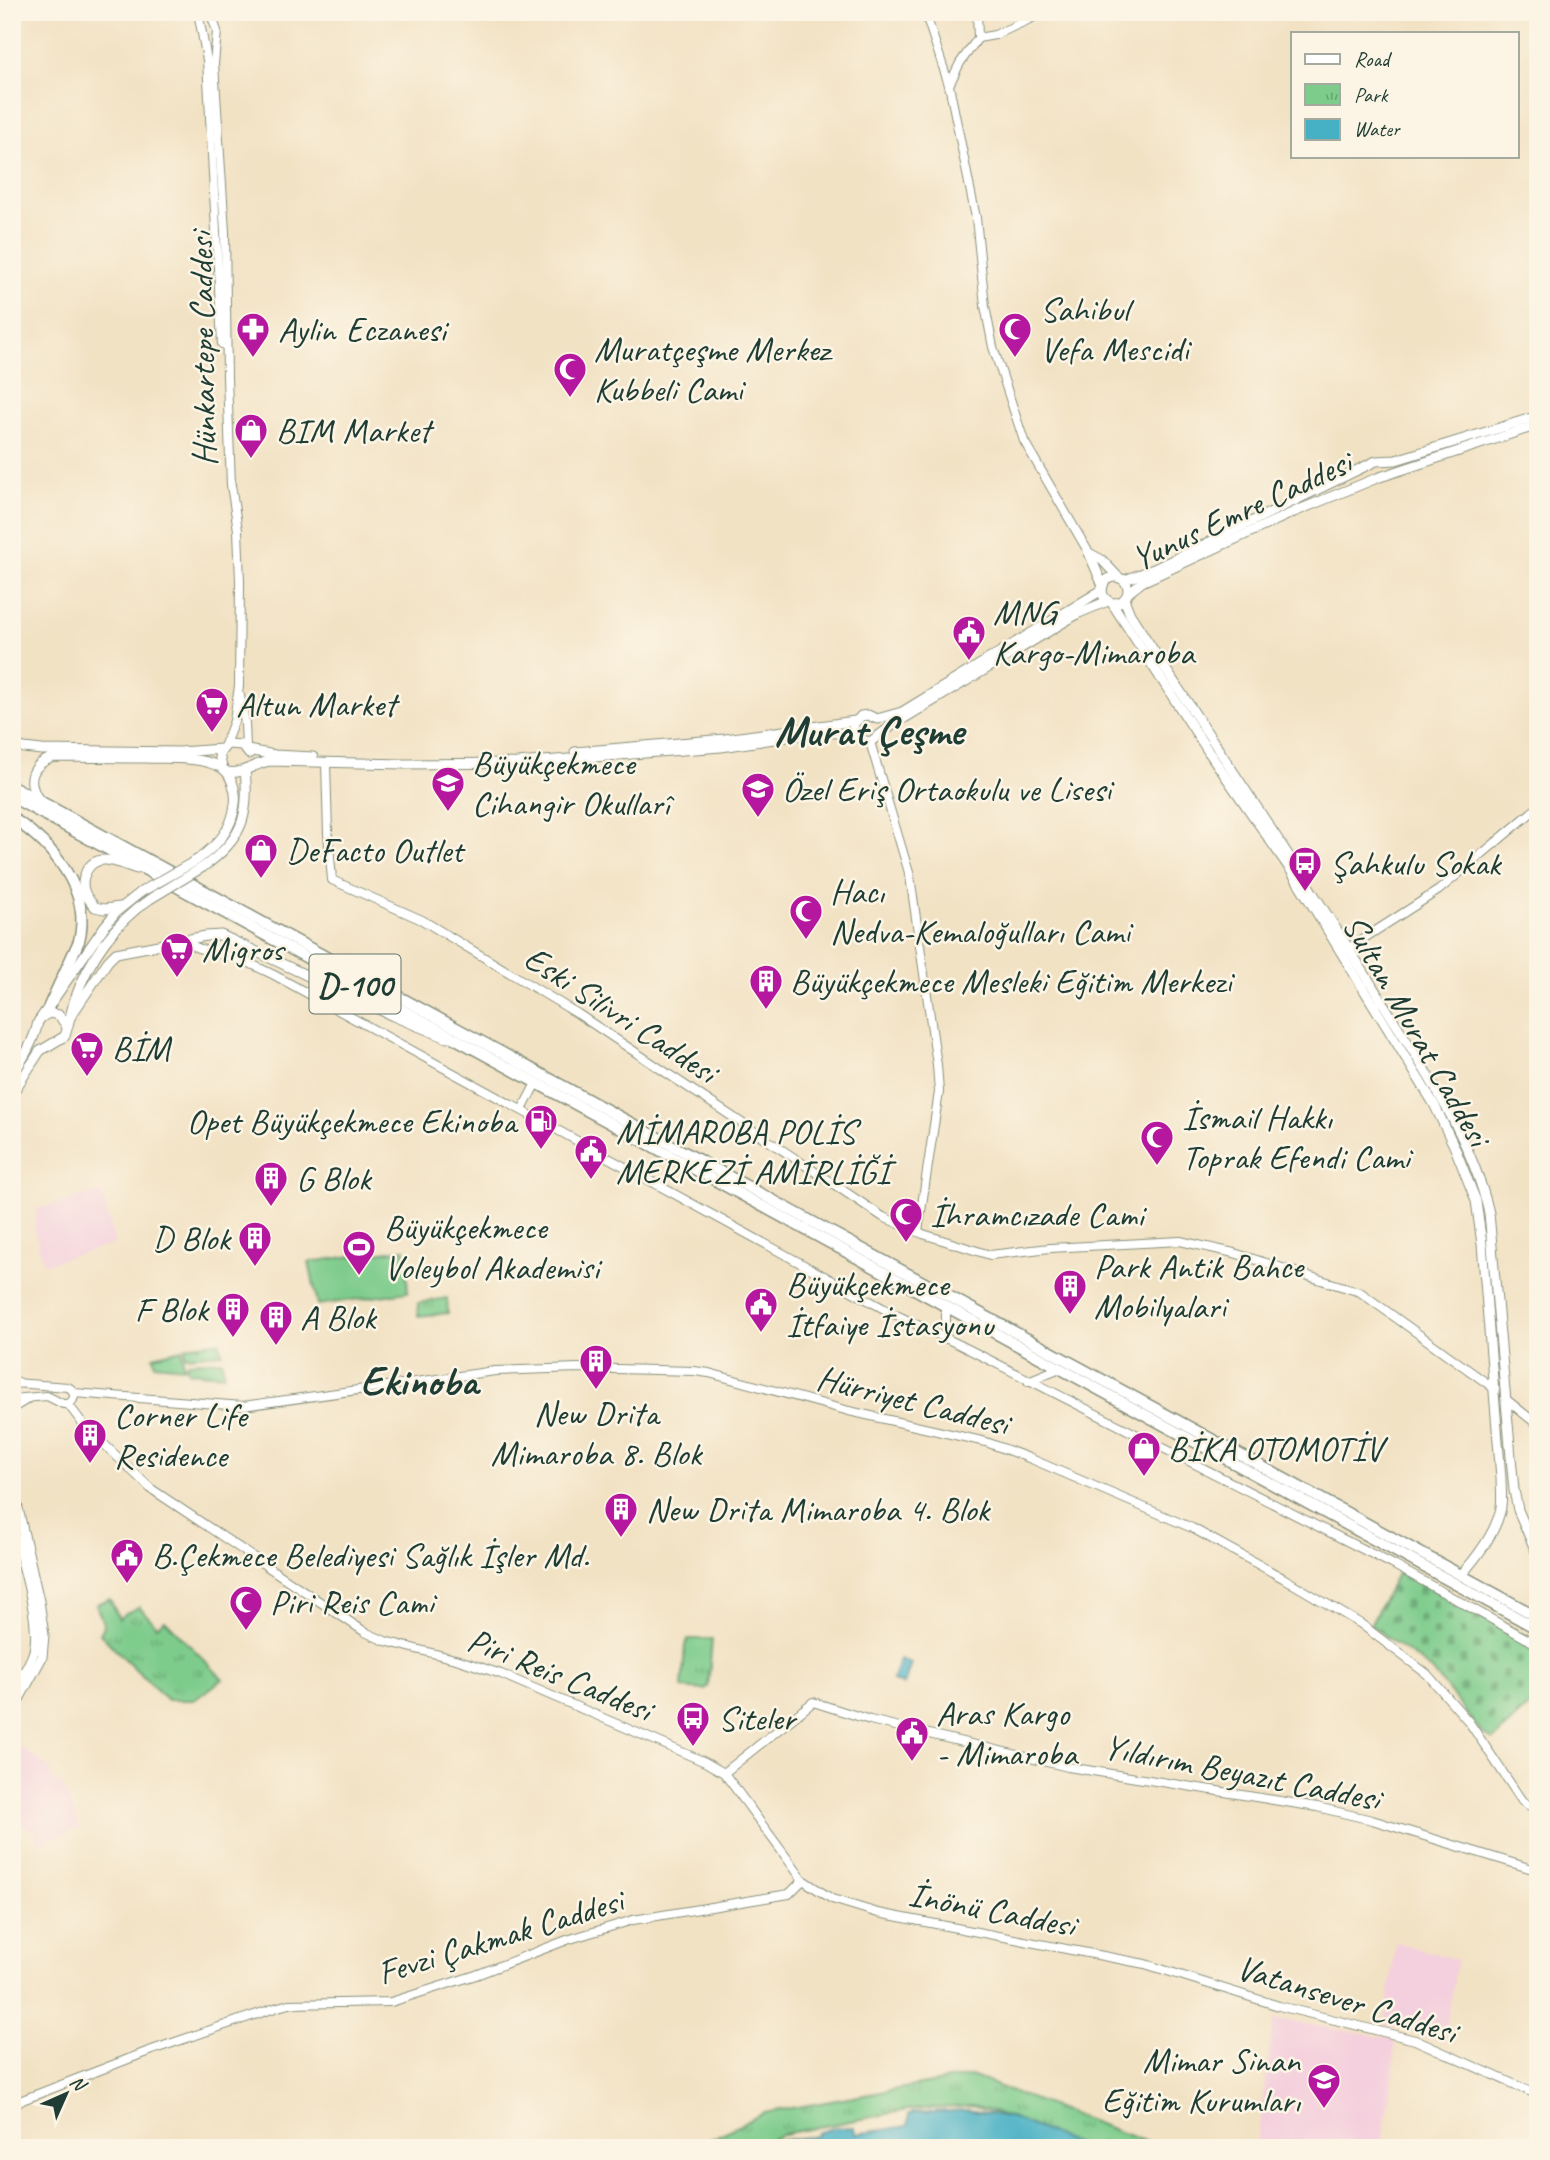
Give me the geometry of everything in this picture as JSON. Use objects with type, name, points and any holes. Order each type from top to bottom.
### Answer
[{"type":"highway","name":"D-100","points":[[12,786],[1538,1617]]},
{"type":"highway","name":"D-100","points":[[12,797],[1538,1629]]},
{"type":"highway","points":[[12,818],[37,835],[55,856],[67,872],[79,904],[82,932],[49,1006]]},
{"type":"main road","points":[[198,12],[207,60],[223,371],[227,378]]},
{"type":"main road","name":"Hünkartepe Caddesi","points":[[210,12],[217,31],[214,64],[225,231],[231,485],[238,530],[239,686]]},
{"type":"main road","points":[[925,12],[949,85],[976,218],[985,306],[993,347],[1024,441],[1089,552],[1110,602],[1120,603],[1126,596],[1122,579],[1089,552]]},
{"type":"main road","points":[[949,85],[960,62],[978,38],[977,12]]},
{"type":"main road","points":[[978,38],[995,35],[1045,12]]},
{"type":"main road","points":[[877,719],[902,712],[1102,588],[1107,581],[1154,569],[1372,464],[1396,460],[1538,415]]},
{"type":"main road","name":"Yunus Emre Caddesi","points":[[1126,596],[1142,582],[1294,512],[1381,477],[1538,425]]},
{"type":"main road","points":[[1372,464],[1369,470],[1371,475],[1381,477],[1388,471],[1387,465],[1382,461]]},
{"type":"main road","name":"Sultan Murat Caddesi","points":[[1126,596],[1130,614],[1401,1040],[1467,1174],[1476,1201],[1501,1454],[1501,1510],[1481,1550],[1462,1574]]},
{"type":"main road","name":"Yunus Emre Caddesi","points":[[874,739],[1079,613],[1110,602]]},
{"type":"main road","name":"Sultan Murat Caddesi","points":[[1110,602],[1345,951]]},
{"type":"main road","points":[[12,1094],[40,1051],[62,1039],[85,976],[97,954],[125,918],[200,863],[222,839],[232,818],[236,801],[219,759],[234,721],[239,686]]},
{"type":"main road","points":[[12,1076],[37,1030],[40,1018],[104,927],[122,906],[141,892],[230,846],[240,830],[246,803],[246,769],[250,758],[246,748],[239,686]]},
{"type":"main road","points":[[40,801],[32,786],[32,772],[43,760],[54,757],[177,759],[236,774],[269,761],[525,758],[725,739],[855,721],[864,715],[871,715],[877,719],[880,726],[874,739],[909,876],[937,1065],[939,1092],[918,1231]]},
{"type":"main road","points":[[855,721],[853,730],[858,738]]},
{"type":"main road","points":[[12,744],[42,750],[179,752],[223,748],[237,743],[275,755],[326,760],[518,763],[720,747],[821,732],[874,739]]},
{"type":"main road","name":"Eski Silivri Caddesi","points":[[326,760],[332,880],[422,920],[582,1017],[883,1217],[990,1255],[1050,1248],[1180,1241],[1234,1253],[1360,1292],[1495,1389]]},
{"type":"main road","points":[[1345,951],[1439,890],[1538,807]]},
{"type":"main road","points":[[122,906],[104,909],[95,907],[87,897],[84,875],[93,863],[108,860],[155,874]]},
{"type":"main road","points":[[68,1023],[116,953],[215,934],[393,1017],[463,1044]]},
{"type":"main road","points":[[183,941],[245,961],[274,975],[834,1282],[1392,1564],[1538,1644]]},
{"type":"main road","points":[[40,1018],[54,1013],[68,1023]]},
{"type":"main road","points":[[37,1030],[41,1038],[54,1043]]},
{"type":"main road","points":[[1401,1040],[1456,1126],[1482,1182],[1492,1238],[1514,1490],[1518,1510],[1538,1556]]},
{"type":"main road","points":[[522,1110],[536,1083]]},
{"type":"main road","points":[[946,1307],[946,1339]]},
{"type":"main road","name":"Hürriyet Caddesi","points":[[74,1393],[243,1406],[495,1371],[578,1368],[694,1371],[849,1411],[986,1442],[1192,1528],[1361,1624],[1427,1674],[1468,1722],[1522,1801],[1538,1811]]},
{"type":"main road","points":[[1028,1381],[1060,1368]]},
{"type":"main road","points":[[12,1399],[47,1396],[63,1403],[73,1401],[74,1393],[68,1387],[15,1382]]},
{"type":"main road","points":[[62,1387],[56,1394],[63,1403]]},
{"type":"main road","points":[[1495,1389],[1538,1426]]},
{"type":"main road","points":[[12,1408],[27,1399]]},
{"type":"main road","name":"Piri Reis Caddesi","points":[[63,1403],[150,1488],[365,1632],[385,1641],[501,1674],[705,1762],[724,1773],[803,1880]]},
{"type":"main road","points":[[12,1482],[42,1613],[44,1650],[12,1712]]},
{"type":"main road","points":[[1501,1492],[1514,1490]]},
{"type":"main road","points":[[12,1524],[34,1618],[36,1639],[34,1652],[12,1693]]},
{"type":"main road","name":"Yıldırım Beyazıt Caddesi","points":[[724,1773],[813,1702],[870,1720],[1069,1767],[1317,1807],[1372,1820],[1529,1868],[1538,1868]]},
{"type":"main road","name":"İnönü Caddesi","points":[[803,1880],[832,1899],[878,1913],[1145,1964],[1177,1974]]},
{"type":"main road","name":"Fevzi Çakmak Caddesi","points":[[12,2104],[149,2050],[278,2007],[289,2004],[391,2002],[476,1975],[567,1940],[634,1920],[789,1894],[803,1880]]},
{"type":"main road","name":"Vatansever Caddesi","points":[[1177,1974],[1279,2006],[1415,2040],[1538,2095]]},
{"type":"shaded area","points":[[101,1192],[115,1244],[44,1264],[34,1229],[37,1209]]},
{"type":"shaded area","points":[[12,1742],[51,1769],[50,1774],[57,1785],[62,1784],[80,1828],[39,1843],[35,1831],[12,1819]]},
{"type":"shaded area","points":[[1396,1942],[1457,1960],[1444,2042],[1385,2024]]},
{"type":"shaded area","name":"Mimar Sinan Eğitim Kurumları","points":[[1274,2019],[1395,2039],[1393,2073],[1381,2148],[1256,2148]]},
{"type":"green space","name":"Büyükçekmece Voleybol Akademisi","points":[[405,1249],[408,1292],[318,1305],[309,1262]]},
{"type":"green space","points":[[447,1298],[448,1313],[418,1316],[418,1303]]},
{"type":"green space","points":[[219,1341],[222,1353],[185,1356],[185,1347],[198,1344],[199,1347],[199,1344]]},
{"type":"green space","points":[[182,1349],[183,1367],[155,1364],[153,1356]]},
{"type":"green space","points":[[222,1360],[224,1375],[189,1372],[185,1365],[188,1362]]},
{"type":"green space","points":[[1398,1572],[1538,1646],[1538,1697],[1493,1740],[1483,1734],[1432,1670],[1370,1625]]},
{"type":"green space","points":[[110,1599],[119,1619],[139,1607],[157,1626],[165,1620],[223,1679],[194,1700],[167,1700],[100,1634],[104,1626],[96,1604]]},
{"type":"green space","points":[[689,1639],[712,1639],[708,1687],[705,1690],[682,1688],[685,1645]]},
{"type":"green space","points":[[971,2076],[1162,2148],[1083,2148],[1013,2118],[972,2106],[908,2110],[783,2134],[754,2148],[693,2148],[764,2113]]},
{"type":"water","points":[[900,1659],[911,1663],[904,1685],[892,1681]]},
{"type":"water","points":[[968,2110],[1013,2118],[1086,2148],[755,2148],[763,2143],[817,2136],[817,2133],[834,2128],[854,2127],[855,2134],[908,2126],[909,2114],[914,2113]]},
{"type":"place","name":"Aylin Eczanesi","points":[[253,359]]},
{"type":"place","name":"Sahibul Vefa Mescidi","points":[[1015,359]]},
{"type":"place","name":"Muratçeşme Merkez Kubbeli Cami","points":[[570,399]]},
{"type":"place","name":"BIM Market","points":[[251,460]]},
{"type":"place","name":"MNG Kargo-Mimaroba","points":[[969,662]]},
{"type":"place","name":"Altun Market","points":[[212,734]]},
{"type":"place","name":"Büyükçekmece Cihangir Okullarî","points":[[448,813]]},
{"type":"place","name":"Özel Eriş Ortaokulu ve Lisesi","points":[[758,819]]},
{"type":"place","name":"DeFacto Outlet","points":[[261,880]]},
{"type":"place","name":"Şahkulu Sokak","points":[[1305,893]]},
{"type":"place","name":"Hacı Nedva-Kemaloğulları Cami","points":[[806,941]]},
{"type":"place","name":"Migros","points":[[177,979]]},
{"type":"place","name":"Büyükçekmece Mesleki Eğitim Merkezi","points":[[766,1011]]},
{"type":"place","name":"BİM","points":[[87,1078]]},
{"type":"place","name":"Opet Büyükçekmece Ekinoba","points":[[541,1151]]},
{"type":"place","name":"İsmail Hakkı Toprak Efendi Cami","points":[[1157,1167]]},
{"type":"place","name":"MİMAROBA POLİS MERKEZİ AMİRLİĞİ","points":[[591,1181]]},
{"type":"place","name":"G Blok","points":[[271,1208]]},
{"type":"place","name":"İhramcızade Cami","points":[[906,1244]]},
{"type":"place","name":"D Blok","points":[[255,1268]]},
{"type":"place","name":"Büyükçekmece Voleybol Akademisi","points":[[359,1277]]},
{"type":"place","name":"Park Antik Bahce Mobilyalari","points":[[1070,1316]]},
{"type":"place","name":"Büyükçekmece İtfaiye İstasyonu","points":[[761,1334]]},
{"type":"place","name":"F Blok","points":[[233,1339]]},
{"type":"place","name":"A Blok","points":[[276,1347]]},
{"type":"place","name":"New Drita Mimaroba 8. Blok","points":[[596,1391]]},
{"type":"place","name":"Corner Life Residence","points":[[90,1465]]},
{"type":"place","name":"BİKA OTOMOTİV","points":[[1144,1478]]},
{"type":"place","name":"New Drita Mimaroba 4. Blok","points":[[621,1539]]},
{"type":"place","name":"B.Çekmece Belediyesi Sağlık İşler Md.","points":[[127,1585]]},
{"type":"place","name":"Piri Reis Cami","points":[[246,1632]]},
{"type":"place","name":"Siteler","points":[[693,1748]]},
{"type":"place","name":"Aras Kargo - Mimaroba","points":[[912,1763]]},
{"type":"place","name":"Mimar Sinan Eğitim Kurumları","points":[[1324,2110]]},
{"type":"district","name":"Murat Çeşme","points":[[869,730]]},
{"type":"district","name":"Ekinoba","points":[[419,1380]]}]
